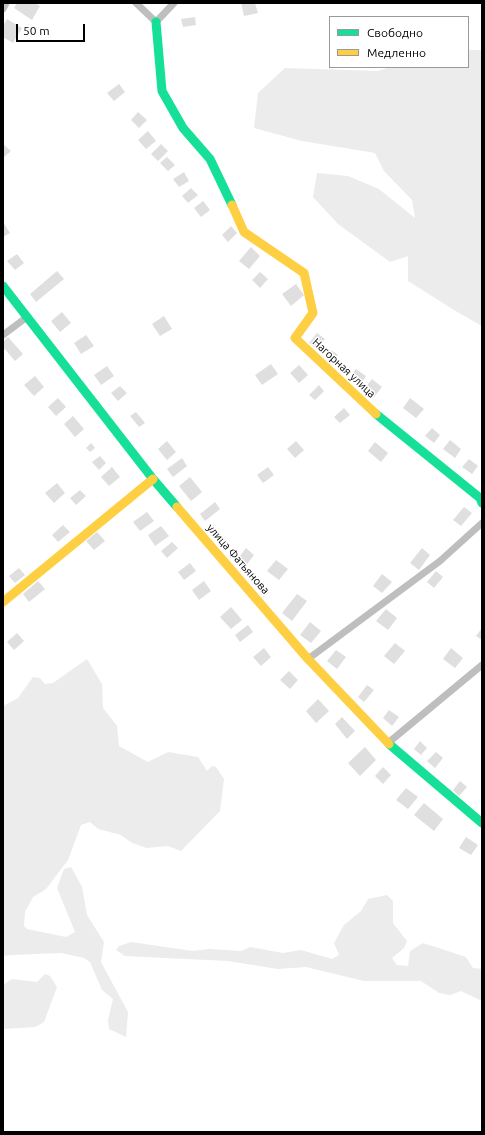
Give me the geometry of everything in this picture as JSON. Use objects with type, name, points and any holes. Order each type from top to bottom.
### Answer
[{"type":"street","points":[[3,9],[6,3]]},
{"type":"street","points":[[136,3],[156,22],[174,3]]},
{"type":"street","name":"Нагорная улица","points":[[156,22],[162,90],[183,128],[210,159],[244,232],[304,273],[314,313],[295,338],[366,405],[480,498],[482,503]]},
{"type":"street","name":"улица Фатьянова","points":[[3,286],[153,479],[308,659],[388,743],[482,823]]},
{"type":"street","points":[[3,335],[27,317]]},
{"type":"street","points":[[3,602],[153,479]]},
{"type":"street","points":[[308,659],[440,560],[482,523]]},
{"type":"street","points":[[388,743],[482,665]]},
{"type":"shaded area","points":[[469,50],[482,50],[482,326],[408,281],[408,256],[390,262],[338,224],[313,197],[317,173],[348,176],[379,189],[415,218],[412,200],[384,171],[375,153],[302,141],[254,128],[258,93],[285,68],[378,71],[387,68],[469,68]]},
{"type":"shaded area","points":[[87,659],[102,684],[103,708],[117,726],[119,746],[148,762],[168,752],[198,757],[207,771],[212,766],[216,767],[224,779],[220,811],[181,851],[168,846],[147,848],[132,843],[121,835],[98,829],[90,822],[81,825],[68,860],[46,889],[33,897],[25,912],[24,926],[27,929],[66,937],[75,932],[57,888],[64,869],[71,867],[82,887],[87,915],[104,942],[101,962],[128,1012],[126,1037],[109,1029],[108,1020],[113,999],[102,990],[90,962],[84,958],[61,953],[3,956],[3,706],[18,698],[33,677],[40,678],[45,684],[53,683]]},
{"type":"shaded area","points":[[387,895],[393,901],[393,923],[407,941],[404,948],[392,958],[397,965],[408,966],[410,951],[423,943],[466,957],[473,968],[482,969],[482,1001],[461,991],[450,995],[439,993],[421,981],[364,981],[306,967],[278,969],[228,961],[125,956],[116,950],[119,946],[131,942],[193,951],[209,949],[241,951],[250,947],[283,953],[301,950],[332,959],[339,955],[334,943],[344,925],[361,911],[368,899]]},
{"type":"shaded area","points":[[45,974],[50,976],[57,987],[44,1022],[35,1027],[3,1029],[3,985],[12,979],[37,982]]},
{"type":"building","points":[[17,3],[35,3],[40,6],[32,20],[14,8]]},
{"type":"building","points":[[241,3],[255,3],[258,13],[244,16]]},
{"type":"building","points":[[195,17],[196,25],[183,27],[181,19]]},
{"type":"building","points":[[7,19],[22,28],[13,43],[3,37],[3,26]]},
{"type":"building","points":[[119,84],[125,92],[114,101],[107,93]]},
{"type":"building","points":[[138,112],[147,120],[139,128],[131,120]]},
{"type":"building","points":[[148,131],[156,141],[146,149],[138,140]]},
{"type":"building","points":[[161,144],[168,151],[158,161],[151,154]]},
{"type":"building","points":[[4,145],[11,151],[3,158],[3,146]]},
{"type":"building","points":[[167,157],[175,165],[168,171],[160,163]]},
{"type":"building","points":[[184,172],[189,181],[179,187],[173,179]]},
{"type":"building","points":[[191,188],[198,195],[188,203],[182,196]]},
{"type":"building","points":[[203,201],[210,210],[201,217],[194,208]]},
{"type":"building","points":[[3,222],[10,233],[3,237]]},
{"type":"building","points":[[231,226],[237,233],[228,242],[222,235]]},
{"type":"building","points":[[251,247],[260,256],[249,269],[239,261]]},
{"type":"building","points":[[17,254],[24,263],[15,270],[7,261]]},
{"type":"building","points":[[57,271],[64,279],[36,302],[30,294]]},
{"type":"building","points":[[260,272],[268,279],[260,288],[252,280]]},
{"type":"building","points":[[296,284],[304,295],[291,306],[282,294]]},
{"type":"building","points":[[62,312],[71,323],[60,332],[51,321]]},
{"type":"building","points":[[164,316],[172,329],[160,336],[152,324]]},
{"type":"building","points":[[317,333],[325,339],[317,349],[309,343]]},
{"type":"building","points":[[86,335],[94,346],[81,354],[74,343]]},
{"type":"building","points":[[8,337],[23,354],[15,361],[3,347],[3,342]]},
{"type":"building","points":[[331,350],[338,355],[333,362],[326,357]]},
{"type":"building","points":[[271,364],[278,374],[262,385],[255,375]]},
{"type":"building","points":[[299,365],[308,375],[299,383],[290,373]]},
{"type":"building","points":[[107,366],[114,376],[101,385],[94,375]]},
{"type":"building","points":[[356,369],[366,376],[362,382],[352,374]]},
{"type":"building","points":[[35,376],[44,387],[34,396],[24,385]]},
{"type":"building","points":[[372,379],[382,387],[374,397],[364,389]]},
{"type":"building","points":[[319,385],[324,391],[315,400],[309,395]]},
{"type":"building","points":[[120,386],[127,393],[118,401],[111,393]]},
{"type":"building","points":[[58,398],[66,407],[56,416],[48,407]]},
{"type":"building","points":[[410,398],[424,409],[416,418],[403,408]]},
{"type":"building","points":[[344,408],[350,415],[340,423],[334,417]]},
{"type":"building","points":[[136,412],[145,423],[139,427],[130,416]]},
{"type":"building","points":[[73,416],[84,429],[75,437],[64,424]]},
{"type":"building","points":[[432,428],[440,435],[434,443],[425,436]]},
{"type":"building","points":[[450,440],[461,449],[455,458],[443,449]]},
{"type":"building","points":[[167,441],[176,452],[167,460],[158,449]]},
{"type":"building","points":[[296,441],[304,450],[295,458],[287,449]]},
{"type":"building","points":[[375,442],[388,453],[381,462],[368,451]]},
{"type":"building","points":[[91,443],[95,448],[90,452],[86,448]]},
{"type":"building","points":[[100,456],[106,463],[99,470],[92,462]]},
{"type":"building","points":[[182,458],[187,466],[173,477],[167,469]]},
{"type":"building","points":[[469,459],[478,466],[472,474],[462,467]]},
{"type":"building","points":[[112,467],[120,477],[109,486],[101,477]]},
{"type":"building","points":[[268,467],[274,475],[263,483],[257,475]]},
{"type":"building","points":[[190,477],[202,492],[191,501],[179,486]]},
{"type":"building","points":[[57,483],[65,493],[54,503],[45,493]]},
{"type":"building","points":[[80,490],[86,496],[76,505],[70,498]]},
{"type":"building","points":[[215,502],[220,509],[205,521],[200,514]]},
{"type":"building","points":[[464,507],[472,513],[461,526],[453,520]]},
{"type":"building","points":[[147,512],[154,521],[140,531],[133,522]]},
{"type":"building","points":[[63,525],[70,532],[58,542],[52,535]]},
{"type":"building","points":[[161,526],[169,536],[155,546],[148,535]]},
{"type":"building","points":[[97,532],[105,541],[94,550],[86,541]]},
{"type":"building","points":[[172,542],[178,548],[167,558],[161,551]]},
{"type":"building","points":[[246,548],[254,555],[245,567],[237,560]]},
{"type":"building","points":[[422,548],[430,555],[419,570],[410,563]]},
{"type":"building","points":[[276,560],[288,569],[279,580],[267,571]]},
{"type":"building","points":[[190,563],[196,571],[184,580],[178,572]]},
{"type":"building","points":[[19,568],[25,575],[15,583],[9,576]]},
{"type":"building","points":[[436,571],[443,577],[434,588],[427,582]]},
{"type":"building","points":[[382,574],[392,582],[382,593],[373,586]]},
{"type":"building","points":[[38,581],[45,589],[29,602],[23,594]]},
{"type":"building","points":[[204,581],[211,591],[199,600],[192,590]]},
{"type":"building","points":[[297,594],[307,601],[292,621],[282,613]]},
{"type":"building","points":[[231,607],[242,620],[231,629],[220,617]]},
{"type":"building","points":[[386,609],[397,618],[388,630],[376,621]]},
{"type":"building","points":[[310,622],[321,631],[311,643],[300,635]]},
{"type":"building","points":[[248,625],[253,632],[240,642],[235,635]]},
{"type":"building","points":[[482,628],[482,640],[476,636]]},
{"type":"building","points":[[17,633],[24,641],[14,650],[7,642]]},
{"type":"building","points":[[395,643],[405,651],[394,664],[384,656]]},
{"type":"building","points":[[264,648],[271,657],[261,666],[253,657]]},
{"type":"building","points":[[451,648],[463,658],[455,668],[443,659]]},
{"type":"building","points":[[336,650],[346,657],[337,669],[327,661]]},
{"type":"building","points":[[289,671],[298,680],[290,689],[280,680]]},
{"type":"building","points":[[367,685],[374,690],[364,702],[358,697]]},
{"type":"building","points":[[318,699],[329,711],[316,723],[306,711]]},
{"type":"building","points":[[389,710],[399,717],[392,726],[383,718]]},
{"type":"building","points":[[342,717],[355,731],[347,739],[335,724]]},
{"type":"building","points":[[420,741],[427,748],[421,755],[414,749]]},
{"type":"building","points":[[365,747],[376,760],[360,776],[348,763]]},
{"type":"building","points":[[436,752],[443,758],[435,768],[427,761]]},
{"type":"building","points":[[383,767],[391,775],[383,784],[375,776]]},
{"type":"building","points":[[460,781],[467,787],[459,796],[453,790]]},
{"type":"building","points":[[406,788],[418,797],[408,809],[396,800]]},
{"type":"building","points":[[424,803],[443,819],[434,831],[414,815]]},
{"type":"building","points":[[466,837],[478,845],[471,855],[459,848]]},
{"type":"traffic: fast","points":[[156,22],[162,91],[183,128],[210,159],[232,205]]},
{"type":"traffic: fast","points":[[3,286],[153,479],[177,507]]},
{"type":"traffic: fast","points":[[376,414],[480,498],[482,503]]},
{"type":"traffic: fast","points":[[389,744],[482,823]]},
{"type":"traffic: slow","points":[[232,205],[244,232],[304,273],[313,313],[295,338],[376,414]]},
{"type":"traffic: slow","points":[[3,602],[153,479]]},
{"type":"traffic: slow","points":[[177,507],[308,659],[389,744]]}]
